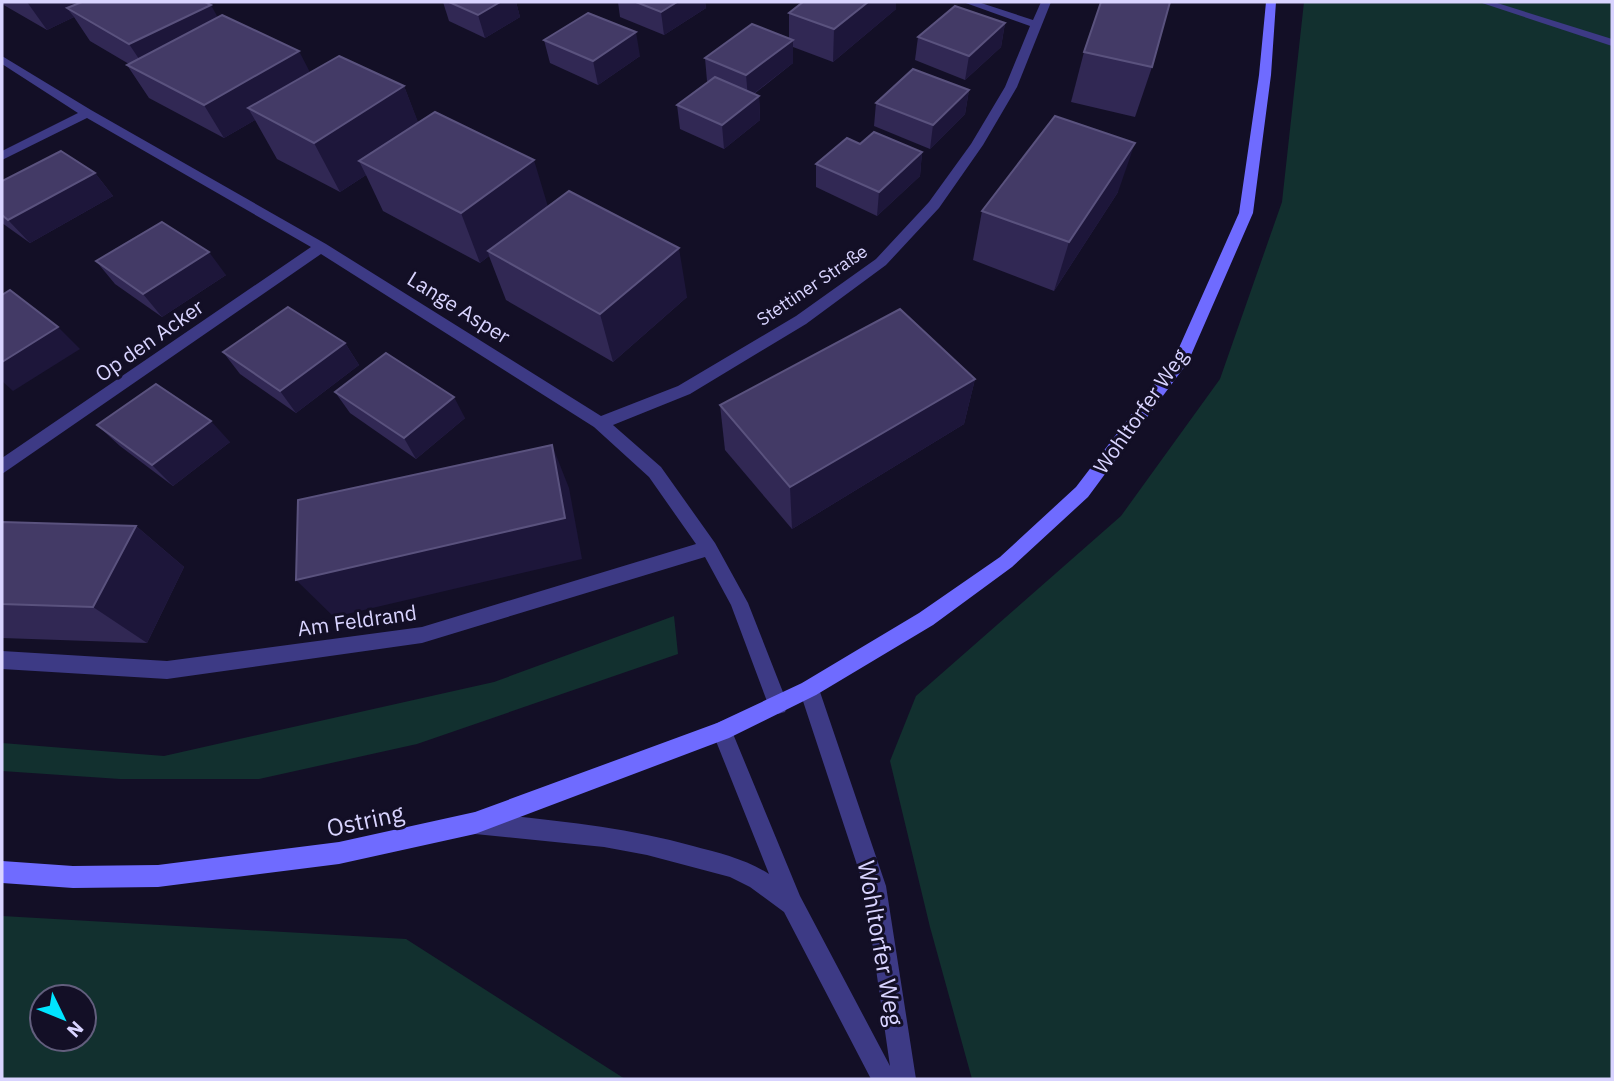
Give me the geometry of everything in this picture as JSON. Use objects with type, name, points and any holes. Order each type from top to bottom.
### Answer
[{"type":"main road","name":"Wohltorfer Weg","points":[[722,731],[809,690],[926,619],[1006,562],[1082,492],[1180,362],[1245,212],[1265,75],[1271,2]]},
{"type":"main road","name":"Ostring","points":[[2,872],[73,877],[170,874],[340,853],[475,823],[722,731]]},
{"type":"street","points":[[968,2],[1037,25]]},
{"type":"street","name":"Stettiner Straße","points":[[600,423],[684,390],[801,320],[881,262],[934,205],[977,145],[1011,87],[1046,2]]},
{"type":"street","points":[[1484,2],[1612,43]]},
{"type":"street","name":"Lange Asper","points":[[2,59],[87,113],[321,247],[600,423],[656,472],[709,548],[744,612],[778,705]]},
{"type":"street","points":[[2,156],[87,113]]},
{"type":"street","name":"Op den Acker","points":[[2,467],[321,247]]},
{"type":"street","name":"Am Feldrand","points":[[2,660],[167,670],[422,635],[709,548]]},
{"type":"street","name":"Wohltorfer Weg","points":[[809,690],[875,886],[904,1079]]},
{"type":"street","name":"Wohltorfer Weg","points":[[722,731],[792,904],[884,1079]]},
{"type":"street","name":"Wohltorfer Weg","points":[[475,823],[604,836],[647,844],[732,867],[758,879],[792,904]]},
{"type":"green space","points":[[1304,2],[1612,2],[1612,1079],[972,1079],[930,927],[890,761],[916,696],[1121,516],[1220,379],[1282,202]]},
{"type":"green space","points":[[674,616],[678,654],[417,744],[259,779],[120,779],[2,771],[2,743],[164,756],[494,682]]},
{"type":"green space","points":[[2,916],[406,939],[625,1079],[2,1079]]},
{"type":"building","points":[[82,2],[205,2],[211,5],[129,44],[67,8]]},
{"type":"building","points":[[449,2],[500,2],[478,15]]},
{"type":"building","points":[[636,2],[677,2],[661,12]]},
{"type":"building","points":[[803,2],[868,2],[834,29],[789,13]]},
{"type":"building","points":[[1101,2],[1170,2],[1152,67],[1084,52]]},
{"type":"building","points":[[955,6],[1005,23],[969,56],[918,37]]},
{"type":"building","points":[[588,13],[636,32],[593,61],[544,40]]},
{"type":"building","points":[[222,15],[299,51],[204,105],[127,65]]},
{"type":"building","points":[[752,24],[793,40],[746,75],[705,58]]},
{"type":"building","points":[[339,56],[404,86],[314,143],[248,108]]},
{"type":"building","points":[[913,69],[969,90],[933,125],[876,103]]},
{"type":"building","points":[[715,77],[759,96],[722,125],[677,105]]},
{"type":"building","points":[[435,112],[534,160],[461,213],[359,161]]},
{"type":"building","points":[[1055,116],[1135,143],[1069,242],[982,211]]},
{"type":"building","points":[[874,132],[922,152],[879,192],[816,164],[847,138],[860,144]]},
{"type":"building","points":[[61,151],[95,173],[8,220],[2,215],[2,181]]},
{"type":"building","points":[[569,191],[679,248],[600,314],[488,251]]},
{"type":"building","points":[[162,222],[209,252],[143,294],[96,261]]},
{"type":"building","points":[[10,290],[58,327],[2,362],[2,295]]},
{"type":"building","points":[[288,307],[345,343],[280,391],[223,352]]},
{"type":"building","points":[[900,309],[975,379],[790,487],[720,405]]},
{"type":"building","points":[[386,353],[454,397],[404,438],[335,392]]},
{"type":"building","points":[[156,384],[211,421],[152,465],[97,425]]},
{"type":"building","points":[[552,445],[565,518],[296,580],[298,500]]},
{"type":"building","points":[[2,522],[136,526],[93,607],[2,604]]}]
